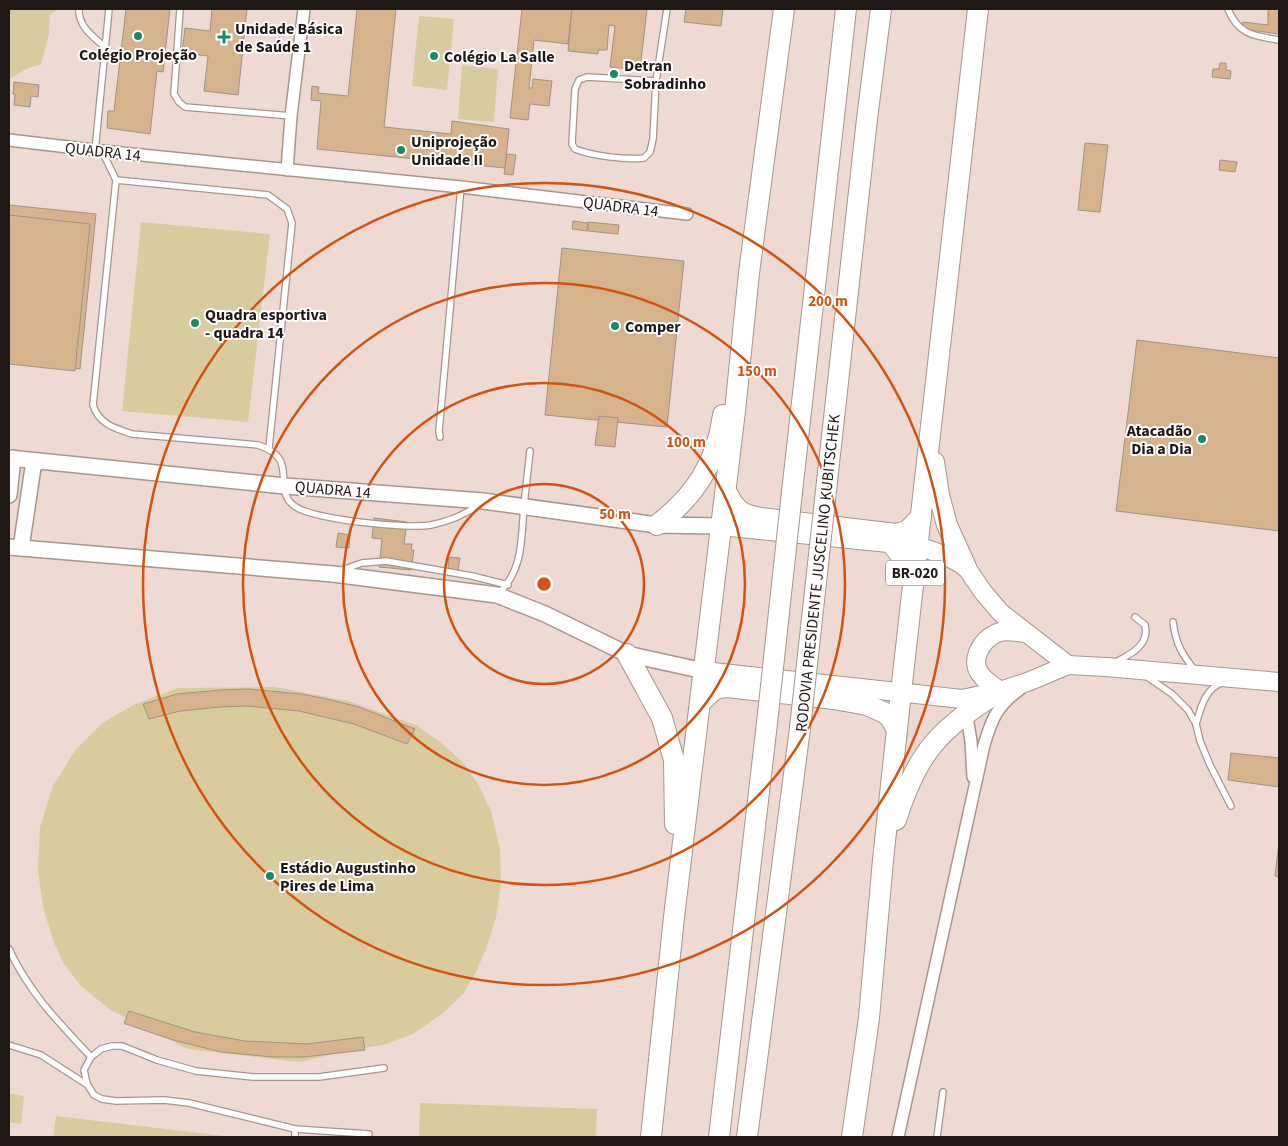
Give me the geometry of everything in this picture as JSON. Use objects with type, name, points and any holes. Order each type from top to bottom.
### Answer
[{"type":"highway","points":[[651,1137],[674,917],[726,491],[749,273],[784,9]]},
{"type":"highway","name":"RODOVIA PRESIDENTE JUSCELINO KUBITSCHEK","points":[[719,1137],[846,9]]},
{"type":"highway","name":"RODOVIA PRESIDENTE JUSCELINO KUBITSCHEK","points":[[747,1137],[800,728],[881,9]]},
{"type":"highway","name":"BR-020","points":[[852,1137],[869,1018],[883,860],[901,692],[978,9]]},
{"type":"highway","points":[[657,524],[675,511],[702,479],[720,434],[733,339],[749,273]]},
{"type":"highway","points":[[930,436],[939,495],[947,525],[966,567]]},
{"type":"highway","points":[[726,491],[731,502],[743,514],[761,518],[896,534],[907,531],[921,517]]},
{"type":"highway","points":[[891,543],[915,573]]},
{"type":"highway","points":[[628,654],[662,718],[674,760],[674,917]]},
{"type":"highway","points":[[700,703],[715,689],[727,687],[834,699],[867,705],[881,710],[891,719],[897,730]]},
{"type":"highway","points":[[883,860],[906,790],[918,764],[964,706],[1000,690]]},
{"type":"main road","name":"QUADRA 14","points":[[11,458],[285,486],[524,506],[657,524],[721,526]]},
{"type":"main road","points":[[9,495],[11,458]]},
{"type":"main road","points":[[34,461],[15,548],[502,590],[545,614],[628,654],[704,671],[901,692],[964,706]]},
{"type":"main road","points":[[721,526],[918,546],[948,556],[966,567],[983,592],[1001,613],[1068,666]]},
{"type":"main road","points":[[1025,633],[1007,631],[996,633],[978,651],[976,663],[980,675],[1000,690],[1068,666],[1106,667],[1279,682]]},
{"type":"street","points":[[286,170],[304,9]]},
{"type":"street","name":"QUADRA 14","points":[[9,140],[98,151],[461,187],[687,214]]},
{"type":"street","points":[[898,1137],[984,745],[997,709],[1030,681]]},
{"type":"street","points":[[964,706],[971,741],[974,792]]},
{"type":"lane","points":[[79,9],[78,16],[85,30],[105,47]]},
{"type":"lane","points":[[109,9],[98,151],[116,180],[94,386],[93,405],[102,421],[112,428],[132,434],[258,445],[269,448],[276,453],[280,460],[283,467],[285,486],[294,505],[303,510],[357,522],[398,526],[429,526],[467,514],[483,502]]},
{"type":"lane","points":[[180,9],[174,94],[179,102],[185,107],[291,116]]},
{"type":"lane","points":[[656,81],[587,76],[580,80],[575,89],[572,144],[575,150],[583,153],[634,159],[644,158],[650,152],[653,139],[656,81],[667,9]]},
{"type":"lane","points":[[1228,9],[1238,27],[1251,35],[1279,40]]},
{"type":"lane","points":[[116,180],[268,195],[287,209],[292,224],[269,448]]},
{"type":"lane","points":[[440,437],[461,187]]},
{"type":"lane","points":[[502,590],[514,573],[520,555],[530,452]]},
{"type":"lane","points":[[1106,667],[1142,645],[1146,637],[1145,625],[1135,617]]},
{"type":"lane","points":[[1173,622],[1175,638],[1183,656],[1199,675]]},
{"type":"lane","points":[[1138,670],[1181,701],[1196,724],[1204,751],[1231,806]]},
{"type":"lane","points":[[1196,724],[1202,701],[1211,689],[1221,683],[1240,679]]},
{"type":"lane","points":[[9,949],[19,971],[45,1008],[90,1057]]},
{"type":"lane","points":[[9,1045],[41,1055],[86,1084],[94,1095],[102,1100],[164,1100],[189,1103],[295,1129],[369,1134]]},
{"type":"lane","points":[[86,1084],[84,1070],[90,1057],[101,1049],[112,1046],[122,1046],[157,1060],[196,1071],[253,1077],[319,1077],[384,1068]]},
{"type":"lane","points":[[937,1137],[943,1092]]},
{"type":"lane","points":[[294,1137],[295,1129]]},
{"type":"shaded area","points":[[9,9],[58,9],[50,15],[49,34],[41,64],[26,69],[11,78],[9,85]]},
{"type":"shaded area","points":[[419,16],[454,19],[447,90],[412,86]]},
{"type":"shaded area","points":[[462,65],[498,69],[494,122],[458,119]]},
{"type":"shaded area","name":"Quadra esportiva - quadra 14","points":[[141,222],[270,234],[248,422],[122,411]]},
{"type":"shaded area","name":"Estádio Augustinho Pires de Lima","points":[[275,687],[348,701],[416,725],[440,742],[464,763],[479,786],[491,811],[500,849],[501,883],[496,918],[486,949],[464,993],[443,1013],[413,1034],[383,1045],[345,1051],[300,1062],[188,1049],[109,1009],[81,986],[64,964],[54,943],[43,907],[38,870],[40,827],[53,786],[76,749],[104,722],[135,704],[178,688]]},
{"type":"shaded area","points":[[9,1094],[24,1096],[21,1124],[9,1122]]},
{"type":"shaded area","points":[[420,1103],[597,1109],[596,1137],[419,1137]]},
{"type":"shaded area","points":[[56,1116],[233,1137],[53,1137]]},
{"type":"building","points":[[126,9],[170,9],[163,72],[157,71],[150,134],[107,128],[108,111],[114,111]]},
{"type":"building","points":[[212,9],[247,9],[238,95],[204,91],[208,56],[182,53],[185,28],[210,31]]},
{"type":"building","points":[[357,9],[396,9],[384,127],[451,134],[452,121],[509,129],[505,168],[317,149],[321,101],[311,100],[312,86],[319,87],[318,93],[348,96]]},
{"type":"building","points":[[522,9],[572,9],[568,44],[534,40],[529,88],[532,88],[533,79],[552,81],[549,106],[530,104],[528,120],[510,118]]},
{"type":"building","points":[[572,9],[647,9],[640,70],[610,67],[615,26],[609,25],[607,50],[598,50],[598,54],[568,51]]},
{"type":"building","points":[[686,9],[723,9],[721,26],[684,22]]},
{"type":"building","points":[[1268,9],[1279,9],[1279,34],[1242,29],[1243,22],[1268,25]]},
{"type":"building","points":[[1220,63],[1226,63],[1226,70],[1231,71],[1230,79],[1212,77],[1213,69],[1219,69]]},
{"type":"building","points":[[14,82],[39,85],[38,97],[31,96],[30,107],[14,105]]},
{"type":"building","points":[[1085,143],[1108,145],[1100,212],[1078,210]]},
{"type":"building","points":[[507,154],[516,155],[513,175],[504,174]]},
{"type":"building","points":[[1220,160],[1237,162],[1235,172],[1219,170]]},
{"type":"building","points":[[9,205],[96,214],[80,369],[9,362]]},
{"type":"building","points":[[9,215],[90,224],[75,371],[9,364]]},
{"type":"building","points":[[573,221],[588,223],[587,231],[572,229]]},
{"type":"building","points":[[588,222],[619,225],[618,234],[588,231]]},
{"type":"building","name":"Comper","points":[[562,248],[684,261],[667,427],[545,415]]},
{"type":"building","name":"Atacadão Dia a Dia","points":[[1137,340],[1279,358],[1279,531],[1116,511]]},
{"type":"building","points":[[599,416],[618,418],[615,447],[595,445]]},
{"type":"building","points":[[374,518],[407,522],[404,544],[412,544],[411,550],[414,550],[411,570],[379,567],[382,539],[372,538]]},
{"type":"building","points":[[338,533],[350,535],[349,548],[336,547]]},
{"type":"building","points":[[449,557],[460,558],[458,570],[448,569]]},
{"type":"building","points":[[248,689],[302,694],[331,700],[359,707],[415,729],[407,744],[354,724],[299,711],[247,706],[221,707],[180,711],[149,719],[143,704],[177,694]]},
{"type":"building","points":[[1231,753],[1279,758],[1279,787],[1228,780]]},
{"type":"building","points":[[1279,842],[1279,877],[1275,876]]},
{"type":"building","points":[[129,1011],[195,1032],[245,1041],[307,1044],[363,1037],[365,1050],[304,1057],[273,1057],[221,1052],[173,1040],[126,1024],[124,1023]]},
{"type":"place","name":"Colégio Projeção","points":[[138,36]]},
{"type":"place","name":"Unidade Básica de Saúde 1","points":[[224,37]]},
{"type":"place","name":"Colégio La Salle","points":[[434,56]]},
{"type":"place","name":"Detran Sobradinho","points":[[614,74]]},
{"type":"place","name":"Uniprojeção Unidade II","points":[[401,150]]},
{"type":"place","name":"Quadra esportiva - quadra 14","points":[[195,323]]},
{"type":"place","name":"Comper","points":[[615,326]]},
{"type":"place","name":"Atacadão Dia a Dia","points":[[1202,439]]},
{"type":"place","name":"Estádio Augustinho Pires de Lima","points":[[270,876]]}]
